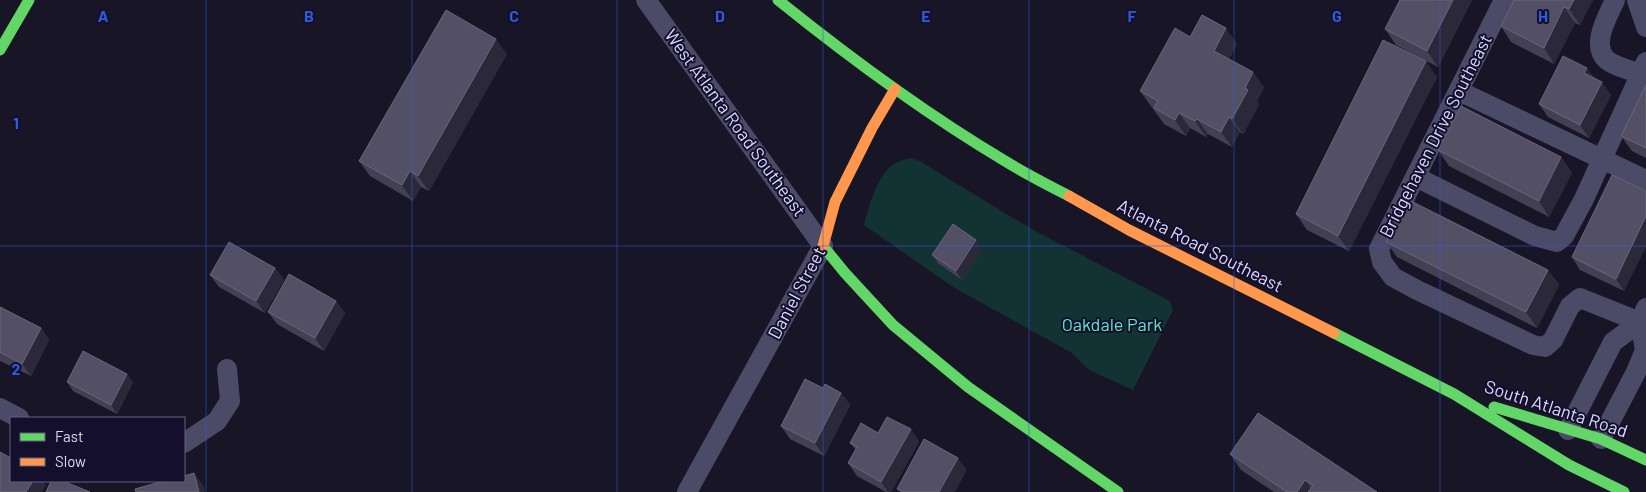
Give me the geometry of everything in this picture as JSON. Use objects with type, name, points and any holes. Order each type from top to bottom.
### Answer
[{"type":"main road","points":[[0,50],[29,0]]},
{"type":"main road","name":"Atlanta Road Southeast","points":[[778,0],[895,89],[1005,161],[1129,230],[1454,394],[1569,464],[1624,492]]},
{"type":"main road","name":"Daniel Street","points":[[823,246],[835,202],[872,128],[895,89]]},
{"type":"main road","points":[[823,246],[893,325],[968,388],[1118,492]]},
{"type":"main road","name":"South Atlanta Road","points":[[1454,394],[1601,439],[1646,460]]},
{"type":"street","name":"West Atlanta Road Southeast","points":[[646,0],[823,246]]},
{"type":"street","name":"Bridgehaven Drive Southeast","points":[[1504,0],[1379,249],[1382,262],[1393,277],[1533,345],[1545,346],[1553,340],[1570,306],[1580,298],[1643,315]]},
{"type":"street","points":[[1416,177],[1535,236],[1557,242],[1564,236],[1584,199],[1644,68],[1607,60],[1602,51],[1600,39],[1614,0]]},
{"type":"street","points":[[1637,0],[1646,26]]},
{"type":"street","points":[[1459,91],[1646,180]]},
{"type":"street","name":"Daniel Street","points":[[687,492],[823,246]]},
{"type":"street","points":[[1568,430],[1613,342],[1643,315]]},
{"type":"street","points":[[1601,439],[1636,372],[1644,350],[1643,315]]},
{"type":"street","points":[[185,442],[217,421],[230,401],[227,369]]},
{"type":"street","points":[[0,408],[18,417]]},
{"type":"green space","name":"Oakdale Park","points":[[910,158],[920,161],[1043,235],[1170,301],[1173,310],[1133,390],[1089,370],[1072,353],[953,287],[864,225],[881,178],[893,165]]},
{"type":"building","points":[[1400,0],[1453,0],[1427,51],[1385,29]]},
{"type":"building","points":[[1514,0],[1574,0],[1569,9],[1564,7],[1544,48],[1501,26]]},
{"type":"building","points":[[446,10],[496,39],[418,176],[410,171],[402,185],[359,161]]},
{"type":"building","points":[[1202,15],[1226,28],[1214,51],[1253,72],[1245,88],[1248,90],[1232,119],[1229,117],[1221,132],[1197,119],[1195,121],[1179,113],[1175,120],[1154,108],[1158,101],[1140,91],[1175,28],[1190,37]]},
{"type":"building","points":[[1383,40],[1426,61],[1338,236],[1296,214]]},
{"type":"building","points":[[1563,56],[1587,68],[1584,73],[1602,82],[1580,125],[1539,104]]},
{"type":"building","points":[[1646,85],[1646,148],[1621,136]]},
{"type":"building","points":[[1461,106],[1561,157],[1539,201],[1438,150]]},
{"type":"building","points":[[1612,175],[1646,191],[1646,216],[1616,279],[1572,257]]},
{"type":"building","points":[[1407,199],[1548,270],[1526,312],[1386,242]]},
{"type":"building","points":[[953,224],[976,240],[956,271],[932,255]]},
{"type":"building","points":[[229,242],[275,268],[256,301],[210,275]]},
{"type":"building","points":[[289,274],[336,301],[315,338],[268,312]]},
{"type":"building","points":[[0,307],[41,328],[22,364],[0,352]]},
{"type":"building","points":[[83,351],[127,374],[111,405],[67,382]]},
{"type":"building","points":[[805,379],[823,388],[825,384],[841,393],[815,443],[781,426]]},
{"type":"building","points":[[1258,413],[1377,492],[1308,492],[1313,485],[1305,480],[1297,492],[1287,492],[1230,454]]},
{"type":"building","points":[[887,417],[911,429],[881,482],[848,463],[857,447],[850,443],[861,423],[878,433]]},
{"type":"building","points":[[924,439],[958,458],[939,492],[902,492],[897,489]]},
{"type":"building","points":[[0,452],[10,457],[10,482],[32,482],[26,492],[0,492]]},
{"type":"building","points":[[194,473],[199,492],[136,492],[135,489],[160,482],[185,482],[185,476]]},
{"type":"building","points":[[51,482],[65,482],[90,492],[46,492]]},
{"type":"traffic: fast","points":[[0,50],[29,0]]},
{"type":"traffic: fast","points":[[778,0],[917,105],[1013,166],[1069,196]]},
{"type":"traffic: fast","points":[[823,246],[893,325],[968,387],[1118,492]]},
{"type":"traffic: fast","points":[[1334,333],[1454,394],[1569,465],[1624,492]]},
{"type":"traffic: fast","points":[[1494,407],[1601,439],[1646,460]]},
{"type":"traffic: slow","points":[[823,246],[835,202],[872,128],[895,89]]},
{"type":"traffic: slow","points":[[1069,196],[1129,230],[1334,333]]}]
